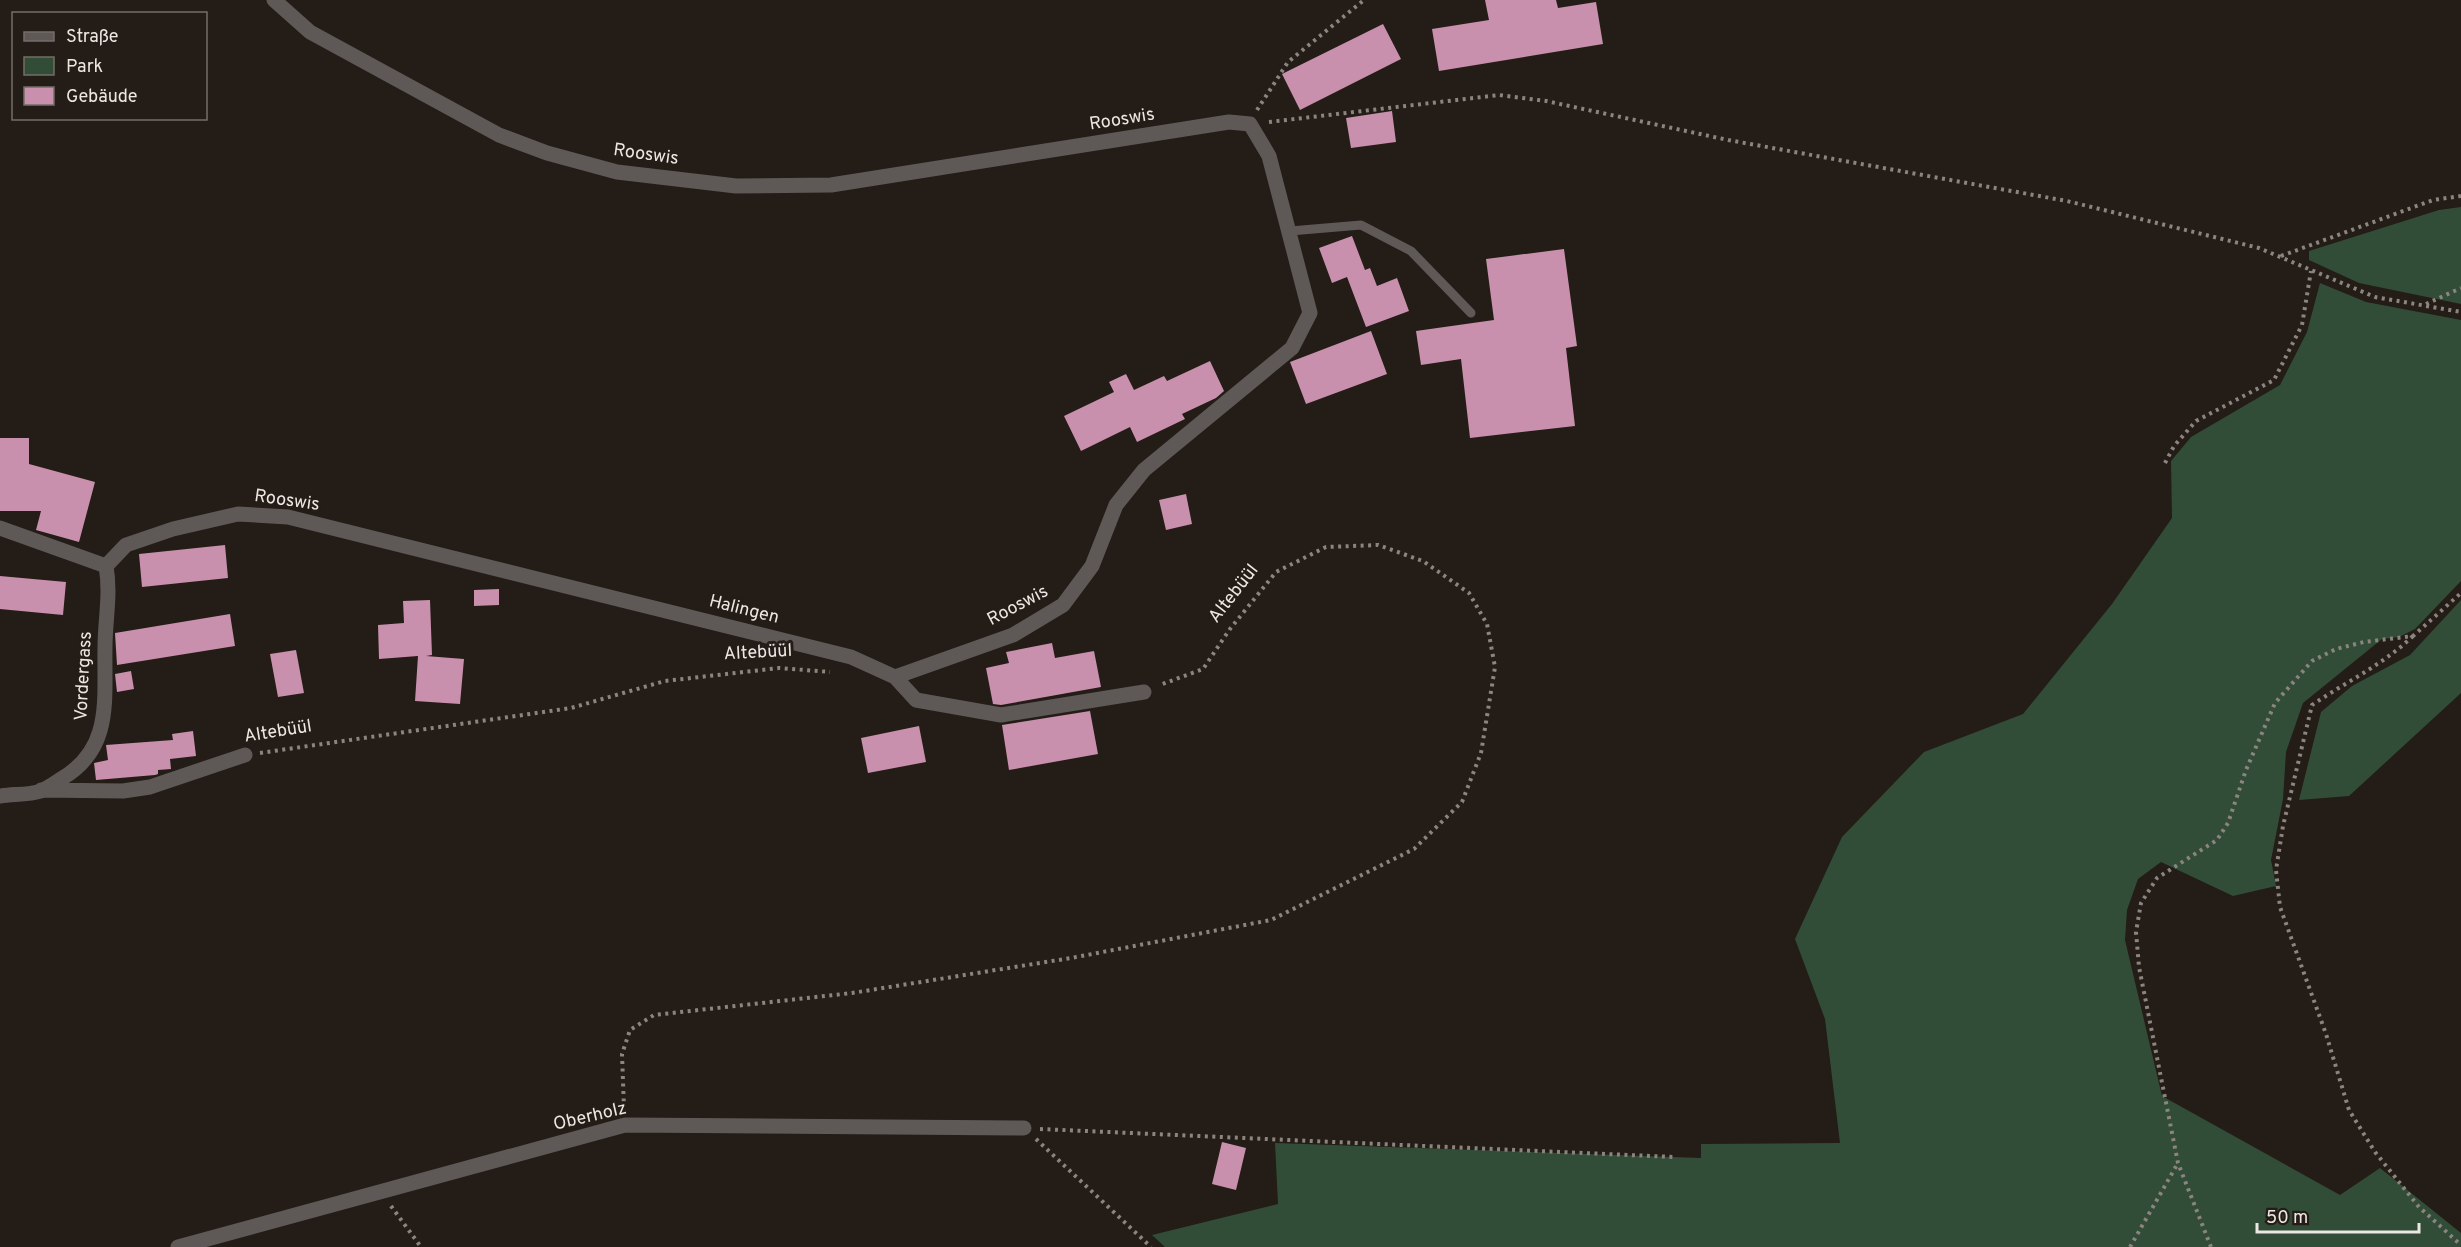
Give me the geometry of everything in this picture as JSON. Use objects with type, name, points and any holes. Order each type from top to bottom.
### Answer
[{"type":"street","name":"Rooswis","points":[[274,0],[310,32],[499,135],[547,153],[617,172],[736,186],[831,185],[1229,122],[1250,124],[1269,156],[1310,313],[1292,348],[1144,470],[1116,506],[1092,566],[1063,605],[1013,635],[895,677]]},
{"type":"street","name":"Rooswis","points":[[106,566],[126,545],[173,529],[238,514],[288,517],[580,590]]},
{"type":"street","points":[[0,528],[106,566]]},
{"type":"street","name":"Vordergass","points":[[0,796],[41,790],[69,774],[90,755],[99,737],[104,718],[105,625],[111,592],[106,566]]},
{"type":"street","name":"Halingen","points":[[580,590],[850,657],[895,677]]},
{"type":"street","points":[[895,677],[915,700],[1001,715],[1144,692]]},
{"type":"street","name":"Altebüül","points":[[41,790],[123,791],[150,787],[245,755]]},
{"type":"street","name":"Oberholz","points":[[178,1247],[625,1125],[1024,1128]]},
{"type":"lane","points":[[1290,231],[1361,225],[1411,251],[1471,313]]},
{"type":"path","points":[[1250,124],[1263,96],[1288,62],[1364,0]]},
{"type":"path","points":[[1250,124],[1499,95],[1546,101],[1728,140],[2067,201],[2281,256],[2375,297],[2461,312]]},
{"type":"path","points":[[2281,256],[2433,200],[2461,196]]},
{"type":"path","points":[[2165,463],[2174,446],[2196,421],[2274,380],[2302,325],[2311,271]]},
{"type":"path","points":[[2425,305],[2461,288]]},
{"type":"path","name":"Altebüül","points":[[625,1125],[622,1054],[630,1030],[654,1015],[852,993],[1071,958],[1272,920],[1414,849],[1462,802],[1481,753],[1495,667],[1487,624],[1469,592],[1423,561],[1378,545],[1326,547],[1276,572],[1230,629],[1203,669],[1144,692]]},
{"type":"path","points":[[2461,593],[2393,655],[2312,705],[2283,826],[2276,870],[2280,908],[2326,1034],[2349,1110],[2375,1152],[2419,1207],[2461,1245]]},
{"type":"path","points":[[2211,1247],[2178,1163],[2139,967],[2136,932],[2141,903],[2157,878],[2217,840],[2228,823],[2246,770],[2275,703],[2312,661],[2336,649],[2364,642],[2413,636]]},
{"type":"path","name":"Altebüül","points":[[245,755],[571,708],[665,681],[779,668],[837,673]]},
{"type":"path","points":[[1024,1128],[1674,1157]]},
{"type":"path","points":[[1024,1128],[1151,1247]]},
{"type":"path","points":[[2130,1247],[2178,1163]]},
{"type":"path","points":[[382,1193],[421,1247]]},
{"type":"green space","points":[[2461,207],[2461,304],[2359,283],[2309,260],[2309,251],[2439,210]]},
{"type":"green space","points":[[2320,283],[2366,302],[2461,320],[2461,581],[2415,629],[2399,637],[2382,639],[2303,703],[2286,752],[2283,799],[2271,860],[2276,886],[2233,896],[2161,862],[2138,879],[2127,910],[2125,940],[2162,1096],[2340,1195],[2380,1168],[2461,1233],[2461,1247],[1165,1247],[1152,1235],[1278,1204],[1275,1143],[1701,1158],[1701,1144],[1840,1143],[1825,1019],[1795,939],[1842,837],[1924,752],[2023,714],[2112,604],[2172,518],[2171,461],[2191,437],[2280,385],[2307,332]]},
{"type":"green space","points":[[2461,600],[2461,693],[2349,796],[2299,800],[2321,712],[2352,686],[2410,655]]},
{"type":"building","points":[[1485,0],[1556,0],[1558,8],[1596,2],[1603,44],[1439,71],[1432,29],[1489,20]]},
{"type":"building","points":[[1383,24],[1401,59],[1300,110],[1282,74]]},
{"type":"building","points":[[1392,111],[1396,142],[1351,148],[1346,118]]},
{"type":"building","points":[[1352,236],[1365,270],[1370,268],[1377,286],[1397,278],[1409,311],[1366,327],[1347,277],[1332,283],[1319,248]]},
{"type":"building","points":[[1564,249],[1577,346],[1566,348],[1575,426],[1470,438],[1461,359],[1421,365],[1416,331],[1494,320],[1486,259]]},
{"type":"building","points":[[1371,331],[1387,374],[1306,404],[1290,362]]},
{"type":"building","points":[[1210,361],[1224,391],[1216,398],[1182,414],[1185,419],[1137,442],[1130,427],[1081,451],[1064,416],[1114,392],[1109,382],[1126,374],[1134,390],[1164,376],[1167,381]]},
{"type":"building","points":[[0,438],[29,438],[29,464],[95,482],[79,542],[36,530],[41,511],[0,511]]},
{"type":"building","points":[[1186,494],[1192,524],[1166,530],[1159,500]]},
{"type":"building","points":[[225,545],[228,578],[142,587],[139,554]]},
{"type":"building","points":[[0,576],[66,582],[63,615],[0,609]]},
{"type":"building","points":[[499,589],[499,605],[474,606],[474,590]]},
{"type":"building","points":[[430,600],[432,655],[426,656],[464,659],[460,704],[415,701],[418,656],[379,659],[378,625],[404,623],[403,601]]},
{"type":"building","points":[[230,614],[235,646],[117,665],[115,633]]},
{"type":"building","points":[[1052,643],[1055,658],[1094,651],[1101,687],[1001,705],[993,704],[986,668],[1009,663],[1006,652]]},
{"type":"building","points":[[296,650],[304,693],[278,697],[270,654]]},
{"type":"building","points":[[131,671],[134,689],[117,692],[115,674]]},
{"type":"building","points":[[1090,711],[1098,754],[1009,770],[1002,725]]},
{"type":"building","points":[[919,726],[926,762],[868,773],[861,738]]},
{"type":"building","points":[[193,731],[196,756],[170,759],[171,769],[158,770],[158,774],[155,775],[96,780],[94,763],[108,760],[106,745],[173,740],[172,734]]},
{"type":"building","points":[[1222,1142],[1246,1148],[1236,1190],[1212,1184]]}]
